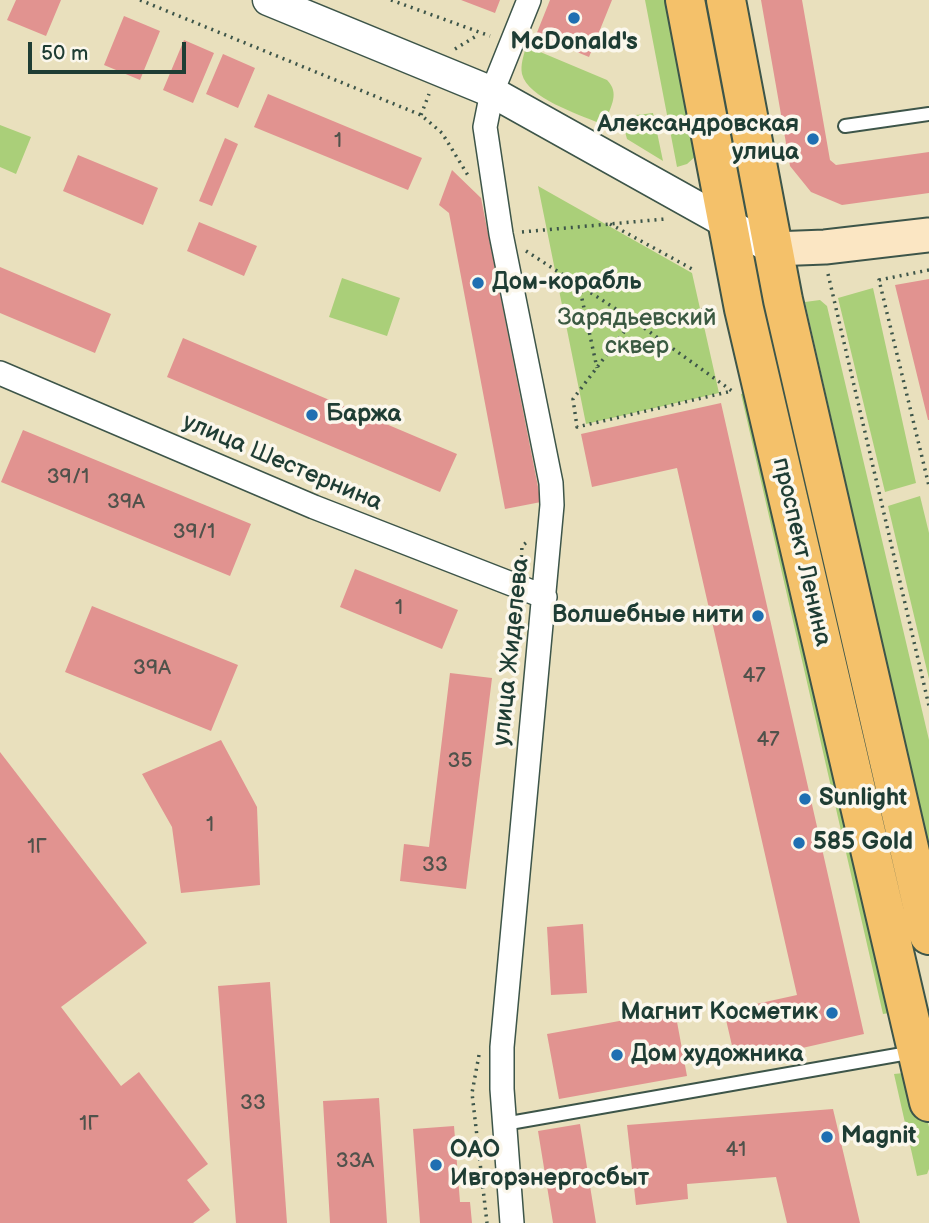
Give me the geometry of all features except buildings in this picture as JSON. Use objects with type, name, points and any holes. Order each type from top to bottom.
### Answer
[{"type":"highway","name":"проспект Ленина","points":[[685,0],[726,222],[929,1102]]},
{"type":"highway","name":"проспект Ленина","points":[[726,0],[773,249],[929,935]]},
{"type":"main road","points":[[773,249],[825,247],[929,235]]},
{"type":"street","points":[[268,0],[492,92],[773,249]]},
{"type":"street","name":"улица Жиделева","points":[[512,1223],[504,1124],[502,1047],[552,505],[551,483],[502,234],[485,127],[492,92],[528,0]]},
{"type":"street","name":"улица Шестернина","points":[[0,373],[314,507],[545,597]]},
{"type":"lane","points":[[845,126],[929,114]]},
{"type":"lane","points":[[504,1124],[918,1052]]},
{"type":"path","points":[[140,0],[397,105]]},
{"type":"path","points":[[391,0],[490,37],[495,25]]},
{"type":"path","points":[[453,50],[479,34]]},
{"type":"path","points":[[421,115],[433,84]]},
{"type":"path","points":[[502,234],[669,218]]},
{"type":"path","points":[[609,223],[694,270]]},
{"type":"path","points":[[502,234],[634,320],[732,391],[577,427],[573,399],[634,320],[705,310]]},
{"type":"path","points":[[827,269],[929,706]]},
{"type":"path","points":[[929,270],[879,280],[929,486]]},
{"type":"path","points":[[579,285],[597,368]]},
{"type":"green space","points":[[645,0],[672,0],[697,155],[687,164],[677,167]]},
{"type":"green space","points":[[526,46],[607,80],[614,95],[605,122],[599,123],[567,110],[534,91],[522,74]]},
{"type":"green space","points":[[653,113],[663,161],[627,139],[625,131],[629,117]]},
{"type":"green space","points":[[0,125],[31,137],[16,174],[0,167]]},
{"type":"green space","name":"Зарядьевский сквер","points":[[538,186],[692,273],[719,393],[586,424]]},
{"type":"green space","points":[[342,278],[400,298],[387,336],[329,317]]},
{"type":"green space","points":[[873,288],[916,483],[885,492],[838,298]]},
{"type":"green space","points":[[820,300],[827,306],[929,740],[929,848],[805,302]]},
{"type":"green space","points":[[751,392],[901,1011],[883,1014],[741,394]]},
{"type":"green space","points":[[920,496],[929,533],[929,679],[888,506]]},
{"type":"green space","points":[[904,1073],[921,1095],[929,1127],[929,1169],[927,1174],[917,1176],[894,1074]]},
{"type":"place","name":"McDonald's","points":[[574,18]]},
{"type":"place","name":"Александровская улица","points":[[813,139]]},
{"type":"place","name":"Дом-корабль","points":[[478,283]]},
{"type":"place","name":"Баржа","points":[[312,415]]},
{"type":"place","name":"Волшебные нити","points":[[758,616]]},
{"type":"place","name":"Sunlight","points":[[805,799]]},
{"type":"place","name":"585 Gold","points":[[799,843]]},
{"type":"place","name":"Магнит Косметик","points":[[832,1013]]},
{"type":"place","name":"Дом художника","points":[[617,1055]]},
{"type":"place","name":"Magnit","points":[[827,1137]]},
{"type":"place","name":"ОАО Ивгорэнергосбыт","points":[[436,1165]]}]
